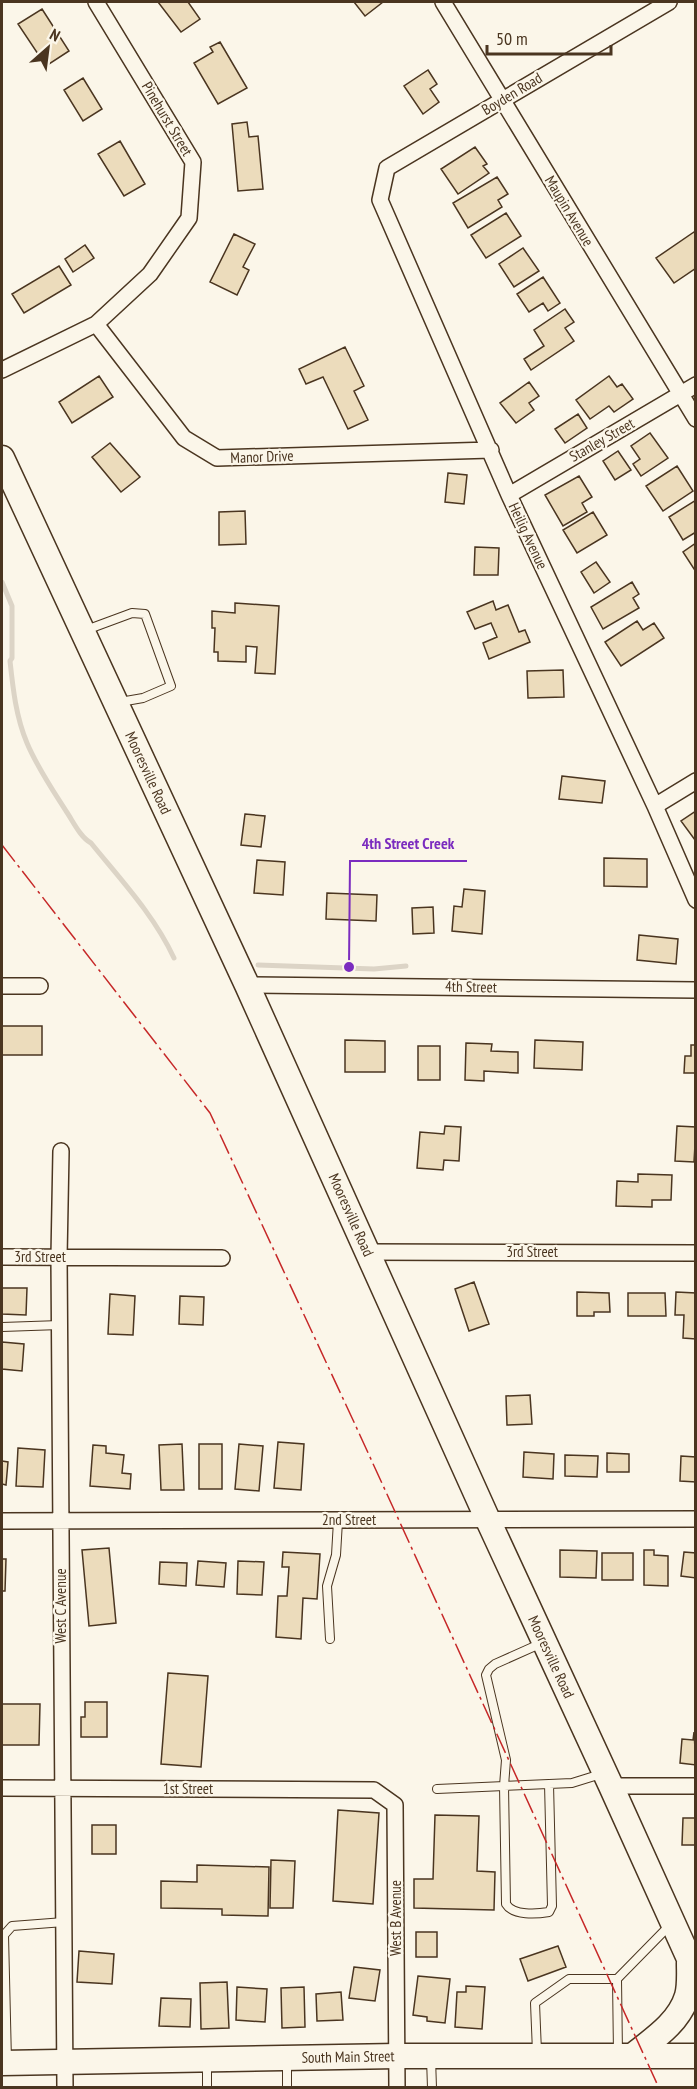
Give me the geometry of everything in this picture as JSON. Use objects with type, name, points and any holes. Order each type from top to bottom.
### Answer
[{"type":"main road","name":"Mooresville Road","points":[[2,458],[247,985],[692,1968]]},
{"type":"main road","points":[[625,2056],[668,2027],[687,1996],[692,1968]]},
{"type":"main road","name":"South Main Street","points":[[4,2063],[397,2056],[696,2056]]},
{"type":"street","name":"Pinehurst Street","points":[[2,370],[96,324],[150,274],[189,218],[193,162],[96,2]]},
{"type":"street","name":"Maupin Avenue","points":[[443,2],[696,419]]},
{"type":"street","name":"Boyden Road","points":[[387,168],[669,2]]},
{"type":"street","name":"Heilig Avenue","points":[[387,168],[380,200],[509,495],[655,806],[696,900]]},
{"type":"street","name":"Manor Drive","points":[[96,324],[184,438],[217,458],[491,450]]},
{"type":"street","name":"Stanley Street","points":[[509,495],[696,384]]},
{"type":"street","points":[[655,806],[696,781]]},
{"type":"street","name":"4th Street","points":[[247,985],[696,990]]},
{"type":"street","points":[[2,986],[40,986]]},
{"type":"street","name":"West C Avenue","points":[[61,1151],[59,1257],[65,2088]]},
{"type":"street","name":"3rd Street","points":[[368,1252],[696,1252]]},
{"type":"street","name":"3rd Street","points":[[2,1257],[222,1258]]},
{"type":"street","name":"2nd Street","points":[[2,1521],[696,1519]]},
{"type":"street","points":[[608,1780],[696,1786]]},
{"type":"street","name":"1st Street","points":[[2,1788],[374,1790]]},
{"type":"street","name":"West B Avenue","points":[[374,1790],[395,1805],[397,2056]]},
{"type":"street","points":[[397,2056],[397,2088]]},
{"type":"lane","points":[[83,632],[132,613],[145,614],[171,686],[143,698],[116,703]]},
{"type":"lane","points":[[2,1327],[60,1325]]},
{"type":"lane","points":[[330,1639],[327,1586],[336,1555],[338,1521]]},
{"type":"lane","points":[[544,1642],[495,1664],[489,1668],[486,1675],[506,1760],[504,1786],[506,1904],[508,1909],[517,1912],[549,1912],[552,1906],[549,1784]]},
{"type":"lane","points":[[437,1789],[608,1780]]},
{"type":"lane","points":[[4,2063],[4,1935],[12,1926],[63,1922]]},
{"type":"lane","points":[[537,2056],[535,2003],[569,1979],[617,1979],[672,1923]]},
{"type":"lane","points":[[617,1979],[625,2056]]},
{"type":"lane","points":[[431,2056],[432,2088]]},
{"type":"lane","points":[[287,2088],[288,2058]]},
{"type":"lane","points":[[207,2059],[207,2088]]},
{"type":"building","points":[[158,2],[188,2],[200,19],[181,32]]},
{"type":"building","points":[[354,2],[383,2],[365,16]]},
{"type":"building","points":[[42,9],[69,51],[46,66],[18,24]]},
{"type":"building","points":[[220,42],[247,88],[218,104],[194,63],[213,52],[210,47]]},
{"type":"building","points":[[428,70],[437,84],[430,89],[439,102],[423,114],[404,86]]},
{"type":"building","points":[[83,78],[102,109],[83,121],[64,90]]},
{"type":"building","points":[[247,122],[249,137],[258,136],[263,189],[238,191],[232,124]]},
{"type":"building","points":[[120,141],[145,184],[124,196],[98,154]]},
{"type":"building","points":[[475,147],[487,164],[483,166],[489,173],[458,194],[441,169]]},
{"type":"building","points":[[497,177],[508,194],[498,200],[502,207],[468,228],[453,203]]},
{"type":"building","points":[[506,213],[521,236],[486,258],[471,235]]},
{"type":"building","points":[[694,232],[696,235],[696,268],[674,283],[656,258]]},
{"type":"building","points":[[234,234],[255,244],[243,267],[249,270],[237,295],[210,282]]},
{"type":"building","points":[[85,245],[94,258],[73,272],[65,259]]},
{"type":"building","points":[[523,248],[539,271],[514,287],[499,264]]},
{"type":"building","points":[[59,266],[71,285],[24,313],[12,294]]},
{"type":"building","points":[[543,277],[560,303],[548,311],[543,303],[529,312],[517,294]]},
{"type":"building","points":[[565,309],[574,322],[565,328],[574,341],[531,370],[524,359],[544,346],[534,330]]},
{"type":"building","points":[[345,347],[364,386],[354,391],[368,420],[348,429],[323,377],[306,384],[299,369]]},
{"type":"building","points":[[99,376],[113,397],[72,423],[59,402]]},
{"type":"building","points":[[609,376],[617,387],[622,384],[633,399],[614,412],[609,406],[590,419],[576,400]]},
{"type":"building","points":[[529,382],[539,396],[529,403],[534,410],[516,423],[500,403]]},
{"type":"building","points":[[578,414],[587,428],[565,443],[555,429]]},
{"type":"building","points":[[650,433],[668,458],[641,476],[633,464],[640,459],[631,446]]},
{"type":"building","points":[[110,443],[140,477],[121,492],[92,457]]},
{"type":"building","points":[[618,451],[631,470],[615,480],[603,461]]},
{"type":"building","points":[[677,466],[693,491],[663,511],[646,486]]},
{"type":"building","points":[[448,473],[467,475],[464,504],[445,502]]},
{"type":"building","points":[[579,476],[592,497],[582,503],[587,512],[563,526],[545,495]]},
{"type":"building","points":[[696,500],[696,532],[683,540],[669,517]]},
{"type":"building","points":[[245,511],[246,544],[219,545],[219,512]]},
{"type":"building","points":[[593,512],[607,535],[577,553],[563,530]]},
{"type":"building","points":[[696,543],[696,572],[683,552]]},
{"type":"building","points":[[475,547],[499,548],[498,575],[474,575]]},
{"type":"building","points":[[596,562],[610,582],[594,593],[581,572]]},
{"type":"building","points":[[632,582],[639,594],[633,598],[639,608],[603,629],[591,607]]},
{"type":"building","points":[[493,601],[496,610],[508,605],[519,632],[525,630],[530,642],[489,659],[483,643],[497,637],[491,623],[475,629],[467,612]]},
{"type":"building","points":[[235,603],[279,606],[275,674],[255,673],[257,647],[246,646],[246,662],[218,661],[218,652],[214,652],[215,628],[212,628],[212,611],[235,613]]},
{"type":"building","points":[[637,621],[643,630],[654,623],[664,638],[621,666],[605,642]]},
{"type":"building","points":[[563,670],[564,697],[528,698],[527,671]]},
{"type":"building","points":[[562,776],[605,781],[602,803],[559,799]]},
{"type":"building","points":[[696,811],[696,840],[695,840],[681,821]]},
{"type":"building","points":[[245,814],[265,816],[261,847],[241,845]]},
{"type":"building","points":[[604,858],[647,859],[647,887],[604,886]]},
{"type":"building","points":[[257,860],[285,862],[283,895],[254,893]]},
{"type":"building","points":[[464,889],[485,891],[482,934],[452,931],[454,906],[462,907]]},
{"type":"building","points":[[327,893],[377,895],[376,921],[326,919]]},
{"type":"building","points":[[433,907],[434,933],[413,934],[412,908]]},
{"type":"building","points":[[639,935],[678,939],[676,964],[637,960]]},
{"type":"building","points":[[2,1026],[42,1026],[42,1055],[2,1055]]},
{"type":"building","points":[[345,1040],[385,1041],[385,1072],[345,1072]]},
{"type":"building","points":[[535,1040],[583,1042],[582,1070],[534,1068]]},
{"type":"building","points":[[466,1043],[492,1044],[491,1051],[518,1052],[518,1073],[484,1071],[484,1081],[465,1080]]},
{"type":"building","points":[[691,1045],[696,1045],[696,1073],[684,1073],[685,1056],[691,1056]]},
{"type":"building","points":[[418,1046],[440,1046],[440,1080],[418,1080]]},
{"type":"building","points":[[445,1126],[461,1127],[459,1161],[444,1160],[443,1170],[417,1168],[420,1132],[444,1134]]},
{"type":"building","points":[[677,1126],[696,1127],[694,1162],[675,1161]]},
{"type":"building","points":[[638,1174],[672,1175],[671,1200],[652,1200],[652,1207],[616,1206],[617,1181],[638,1182]]},
{"type":"building","points":[[474,1282],[489,1324],[469,1331],[455,1289]]},
{"type":"building","points":[[2,1288],[27,1288],[26,1315],[2,1314]]},
{"type":"building","points":[[577,1292],[609,1293],[610,1312],[594,1312],[594,1316],[577,1316]]},
{"type":"building","points":[[676,1292],[696,1293],[696,1339],[683,1338],[684,1315],[675,1315]]},
{"type":"building","points":[[628,1293],[665,1293],[666,1316],[628,1316]]},
{"type":"building","points":[[110,1294],[135,1296],[133,1335],[108,1334]]},
{"type":"building","points":[[180,1296],[204,1297],[203,1325],[179,1324]]},
{"type":"building","points":[[2,1342],[24,1344],[22,1371],[2,1369]]},
{"type":"building","points":[[530,1395],[532,1424],[507,1425],[506,1396]]},
{"type":"building","points":[[278,1442],[304,1444],[301,1490],[274,1488]]},
{"type":"building","points":[[182,1444],[184,1490],[161,1490],[159,1445]]},
{"type":"building","points":[[199,1444],[222,1444],[222,1489],[199,1489]]},
{"type":"building","points":[[239,1444],[263,1446],[259,1491],[235,1489]]},
{"type":"building","points":[[93,1445],[106,1446],[106,1453],[124,1455],[122,1473],[131,1474],[130,1489],[90,1486]]},
{"type":"building","points":[[18,1448],[45,1450],[43,1487],[16,1486]]},
{"type":"building","points":[[524,1452],[554,1454],[553,1479],[523,1477]]},
{"type":"building","points":[[607,1453],[629,1454],[629,1472],[607,1472]]},
{"type":"building","points":[[565,1455],[598,1456],[597,1477],[565,1476]]},
{"type":"building","points":[[681,1456],[696,1457],[696,1482],[680,1481]]},
{"type":"building","points":[[2,1461],[8,1462],[6,1485],[2,1484]]},
{"type":"building","points":[[109,1548],[116,1623],[89,1626],[82,1550]]},
{"type":"building","points":[[560,1550],[597,1551],[596,1578],[560,1577]]},
{"type":"building","points":[[644,1550],[654,1550],[654,1555],[668,1556],[668,1586],[644,1585]]},
{"type":"building","points":[[283,1552],[320,1554],[317,1599],[303,1598],[301,1639],[276,1637],[278,1596],[287,1596],[289,1567],[282,1567]]},
{"type":"building","points":[[684,1552],[696,1553],[696,1578],[681,1576]]},
{"type":"building","points":[[602,1553],[633,1553],[633,1580],[602,1580]]},
{"type":"building","points":[[2,1559],[6,1559],[5,1591],[2,1591]]},
{"type":"building","points":[[198,1561],[226,1563],[224,1587],[196,1585]]},
{"type":"building","points":[[238,1561],[264,1562],[262,1595],[237,1594]]},
{"type":"building","points":[[160,1562],[187,1563],[186,1586],[159,1584]]},
{"type":"building","points":[[168,1673],[208,1676],[201,1767],[161,1764]]},
{"type":"building","points":[[85,1702],[107,1702],[107,1737],[81,1737],[81,1717],[85,1717]]},
{"type":"building","points":[[2,1704],[40,1704],[39,1745],[2,1745]]},
{"type":"building","points":[[694,1732],[696,1765],[680,1763],[682,1739],[693,1740]]},
{"type":"building","points":[[338,1810],[379,1813],[373,1904],[333,1901]]},
{"type":"building","points":[[435,1815],[479,1816],[477,1871],[495,1872],[494,1910],[414,1908],[414,1879],[433,1879]]},
{"type":"building","points":[[683,1818],[696,1818],[696,1845],[682,1845]]},
{"type":"building","points":[[92,1825],[116,1825],[116,1854],[92,1854]]},
{"type":"building","points":[[271,1860],[295,1861],[293,1908],[270,1908]]},
{"type":"building","points":[[197,1865],[269,1867],[268,1916],[222,1915],[222,1909],[161,1908],[161,1881],[197,1882]]},
{"type":"building","points":[[416,1932],[437,1932],[437,1957],[416,1957]]},
{"type":"building","points":[[558,1946],[566,1967],[528,1981],[520,1959]]},
{"type":"building","points":[[79,1951],[114,1954],[112,1984],[77,1982]]},
{"type":"building","points":[[354,1967],[380,1970],[375,2001],[349,1998]]},
{"type":"building","points":[[418,1976],[450,1979],[445,2023],[427,2021],[427,2017],[413,2015]]},
{"type":"building","points":[[227,1982],[229,2028],[201,2029],[200,1983]]},
{"type":"building","points":[[466,1986],[485,1987],[482,2029],[455,2027],[457,1992],[466,1992]]},
{"type":"building","points":[[237,1987],[267,1989],[265,2022],[236,2020]]},
{"type":"building","points":[[304,1987],[305,2027],[282,2028],[281,1988]]},
{"type":"building","points":[[341,1992],[343,2020],[317,2021],[316,1994]]},
{"type":"building","points":[[161,1998],[191,1999],[190,2027],[159,2026]]},
{"type":"waterway","points":[[2,582],[12,606],[12,658],[10,661],[15,703],[31,752],[83,837],[91,843],[136,898],[157,927],[174,958]]},
{"type":"waterway","points":[[258,965],[374,969],[406,966]]},
{"type":"power","points":[[2,845],[210,1113],[659,2088]]},
{"type":"place","name":"4th Street Creek","points":[[349,967]]}]
